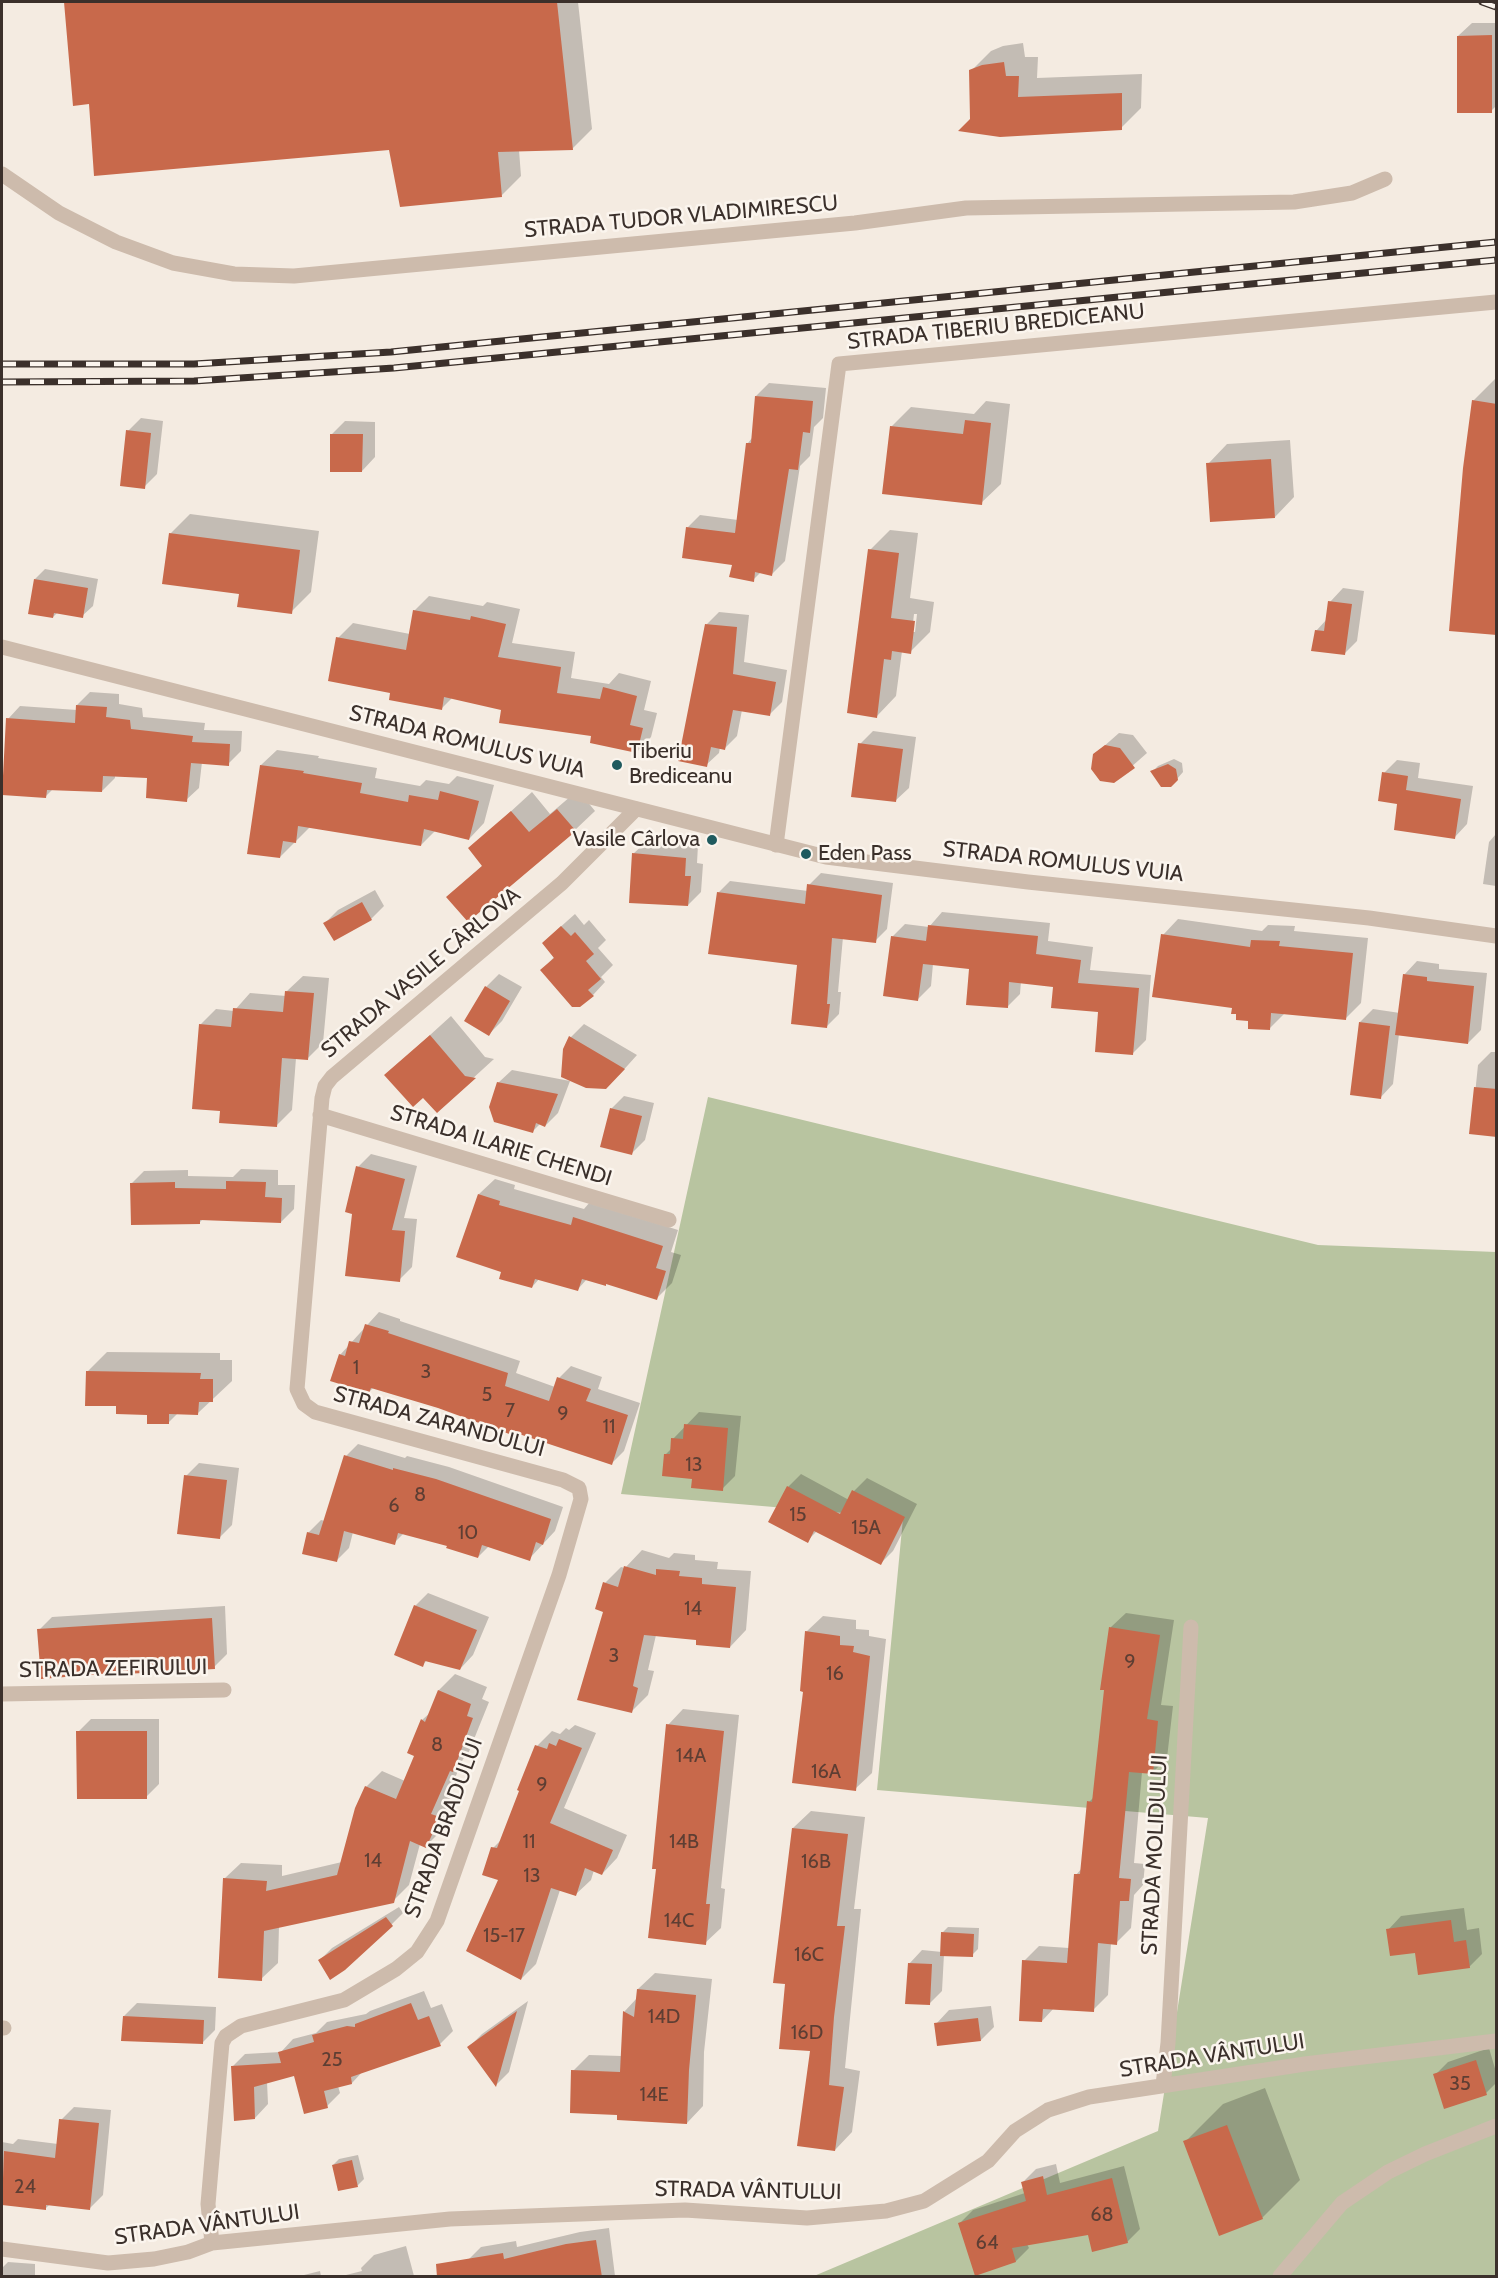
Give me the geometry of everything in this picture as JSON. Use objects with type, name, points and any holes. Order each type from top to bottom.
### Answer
[{"type":"street","name":"STRADA TUDOR VLADIMIRESCU","points":[[2,174],[69,218],[116,242],[164,259],[234,274],[294,276],[843,225],[966,208],[1294,202],[1353,193],[1385,179]]},
{"type":"street","name":"STRADA TIBERIU BREDICEANU","points":[[776,845],[839,364],[1497,302]]},
{"type":"street","name":"STRADA ROMULUS VUIA","points":[[2,647],[826,857],[959,874],[1369,918],[1497,936]]},
{"type":"street","name":"STRADA VASILE CÂRLOVA","points":[[297,1389],[320,1115],[325,1086],[332,1077],[562,884],[636,809]]},
{"type":"street","name":"STRADA ILARIE CHENDI","points":[[320,1115],[669,1220]]},
{"type":"street","name":"STRADA ZARANDULUI","points":[[297,1389],[304,1404],[315,1412],[563,1480],[579,1488]]},
{"type":"street","name":"STRADA BRADULUI","points":[[212,2243],[208,2204],[222,2043],[226,2036],[241,2026],[344,2000],[396,1969],[417,1952],[437,1921],[559,1575],[581,1499],[579,1488]]},
{"type":"street","name":"STRADA MOLIDULUI","points":[[1163,2085],[1168,2043],[1191,1627]]},
{"type":"street","name":"STRADA ZEFIRULUI","points":[[2,1694],[224,1689]]},
{"type":"street","name":"STRADA VÂNTULUI","points":[[2,2248],[108,2263],[154,2259],[188,2252],[212,2243],[450,2219],[685,2210],[807,2218],[886,2211],[924,2201],[988,2161],[1016,2131],[1048,2110],[1089,2097],[1305,2064],[1497,2041]]},
{"type":"street","points":[[1280,2277],[1342,2203],[1388,2172],[1425,2154],[1497,2126]]},
{"type":"green space","points":[[708,1097],[1318,1245],[1496,1252],[1496,2276],[814,2276],[1158,2131],[1208,1818],[877,1790],[903,1518],[621,1494]]},
{"type":"building","points":[[64,2],[557,2],[573,150],[498,152],[502,197],[400,207],[389,150],[94,176],[89,104],[73,106]]},
{"type":"building","points":[[1492,35],[1492,113],[1457,113],[1457,36]]},
{"type":"building","points":[[1004,62],[1006,76],[1019,76],[1018,97],[1122,93],[1122,130],[1000,137],[958,131],[970,119],[969,70],[982,65]]},
{"type":"building","points":[[755,396],[813,401],[810,433],[803,432],[798,470],[789,469],[772,576],[755,572],[754,582],[729,577],[732,565],[682,558],[686,527],[735,533],[746,443],[751,443]]},
{"type":"building","points":[[1472,400],[1497,404],[1497,635],[1449,631],[1463,468]]},
{"type":"building","points":[[965,420],[991,423],[982,505],[882,494],[890,426],[963,434]]},
{"type":"building","points":[[126,430],[151,433],[145,489],[120,486]]},
{"type":"building","points":[[330,434],[363,434],[362,472],[330,472]]},
{"type":"building","points":[[1271,459],[1275,518],[1210,522],[1206,463]]},
{"type":"building","points":[[169,533],[300,550],[292,614],[237,607],[239,594],[162,584]]},
{"type":"building","points":[[868,549],[899,553],[891,618],[915,621],[911,654],[892,651],[891,660],[884,659],[877,718],[847,713]]},
{"type":"building","points":[[34,579],[88,588],[83,618],[54,613],[53,618],[28,614]]},
{"type":"building","points":[[1328,601],[1352,604],[1345,655],[1311,651],[1315,630],[1324,631]]},
{"type":"building","points":[[413,610],[470,620],[471,616],[506,624],[498,657],[561,667],[557,693],[600,699],[603,687],[637,696],[630,725],[643,728],[637,753],[590,743],[591,736],[499,723],[501,710],[444,697],[442,710],[389,700],[390,693],[328,681],[336,637],[406,650]]},
{"type":"building","points":[[705,624],[737,627],[733,674],[776,682],[770,716],[733,710],[725,750],[711,747],[707,767],[678,761]]},
{"type":"building","points":[[76,705],[107,707],[106,717],[130,720],[131,729],[193,736],[192,742],[230,744],[229,766],[191,763],[187,802],[146,798],[147,778],[103,776],[102,792],[47,790],[46,798],[2,795],[6,718],[75,723]]},
{"type":"building","points":[[858,743],[903,749],[896,802],[851,797]]},
{"type":"building","points":[[1105,745],[1120,748],[1135,768],[1114,783],[1100,781],[1091,769],[1093,754]]},
{"type":"building","points":[[1168,764],[1176,769],[1178,780],[1171,787],[1161,787],[1150,771]]},
{"type":"building","points":[[260,765],[362,783],[360,793],[408,802],[409,795],[438,800],[440,791],[479,801],[469,840],[424,829],[421,846],[298,826],[296,843],[283,841],[280,858],[247,854]]},
{"type":"building","points":[[1382,772],[1408,776],[1406,790],[1461,799],[1455,839],[1394,830],[1397,804],[1378,801]]},
{"type":"building","points":[[557,809],[576,831],[468,922],[446,897],[482,866],[468,848],[511,811],[529,832]]},
{"type":"building","points":[[632,853],[686,858],[685,876],[691,876],[688,906],[629,903]]},
{"type":"building","points":[[807,884],[882,895],[876,943],[832,938],[827,1028],[791,1024],[797,965],[708,954],[717,892],[805,904]]},
{"type":"building","points":[[362,902],[372,920],[334,941],[323,923]]},
{"type":"building","points":[[928,925],[1038,936],[1036,954],[1081,960],[1078,983],[1139,988],[1133,1055],[1095,1052],[1098,1012],[1051,1008],[1053,987],[1009,982],[1008,1008],[966,1005],[969,969],[923,964],[918,1001],[883,996],[891,936],[926,941]]},
{"type":"building","points":[[561,926],[571,936],[575,932],[594,954],[586,961],[601,979],[588,990],[594,996],[580,1007],[572,1007],[540,970],[554,958],[542,943]]},
{"type":"building","points":[[1161,934],[1250,947],[1251,940],[1280,941],[1279,946],[1353,953],[1346,1020],[1271,1013],[1270,1030],[1248,1029],[1248,1021],[1236,1020],[1236,1014],[1231,1014],[1232,1008],[1152,997]]},
{"type":"building","points":[[1403,974],[1427,977],[1427,981],[1474,986],[1468,1044],[1395,1035]]},
{"type":"building","points":[[485,986],[510,1001],[489,1036],[464,1021]]},
{"type":"building","points":[[285,991],[314,993],[308,1060],[282,1058],[277,1127],[219,1123],[220,1111],[192,1109],[199,1024],[231,1027],[233,1008],[283,1012]]},
{"type":"building","points":[[1359,1022],[1390,1026],[1381,1099],[1350,1095]]},
{"type":"building","points":[[430,1035],[465,1076],[476,1078],[437,1113],[423,1098],[413,1107],[384,1075]]},
{"type":"building","points":[[569,1036],[625,1069],[606,1089],[586,1088],[561,1077],[563,1049]]},
{"type":"building","points":[[497,1082],[558,1094],[545,1127],[536,1123],[533,1133],[494,1122],[489,1107]]},
{"type":"building","points":[[1474,1087],[1497,1089],[1497,1137],[1469,1134]]},
{"type":"building","points":[[610,1108],[642,1116],[632,1155],[600,1147]]},
{"type":"building","points":[[356,1166],[405,1179],[392,1230],[405,1231],[400,1282],[345,1276],[352,1214],[345,1212]]},
{"type":"building","points":[[226,1181],[266,1182],[265,1197],[282,1198],[281,1223],[200,1220],[200,1224],[131,1225],[130,1183],[175,1182],[175,1188],[226,1189]]},
{"type":"building","points":[[478,1194],[500,1201],[499,1205],[571,1225],[573,1217],[663,1246],[656,1268],[666,1271],[657,1300],[582,1279],[578,1291],[535,1279],[532,1288],[499,1279],[501,1272],[456,1257]]},
{"type":"building","points":[[365,1324],[508,1373],[505,1386],[549,1401],[557,1377],[591,1389],[586,1401],[628,1415],[612,1465],[513,1432],[512,1435],[438,1408],[371,1388],[369,1393],[330,1381],[339,1354],[345,1356],[349,1341],[359,1343]]},
{"type":"building","points":[[86,1371],[201,1373],[200,1379],[213,1379],[213,1402],[199,1402],[198,1415],[169,1414],[169,1424],[147,1424],[147,1415],[116,1414],[116,1406],[85,1406]]},
{"type":"building","points":[[684,1424],[728,1428],[723,1491],[691,1488],[692,1479],[662,1476],[664,1454],[670,1454],[671,1438],[683,1439]]},
{"type":"building","points":[[344,1455],[393,1470],[393,1468],[436,1479],[551,1519],[543,1545],[536,1542],[530,1561],[482,1545],[478,1558],[446,1548],[447,1546],[398,1533],[395,1545],[344,1531],[337,1562],[302,1554],[307,1532],[319,1535]]},
{"type":"building","points":[[184,1475],[227,1480],[220,1539],[177,1534]]},
{"type":"building","points":[[787,1486],[840,1514],[852,1490],[905,1517],[881,1565],[814,1531],[808,1543],[768,1522]]},
{"type":"building","points":[[624,1566],[656,1575],[656,1569],[680,1571],[679,1576],[702,1578],[702,1584],[736,1587],[730,1648],[696,1645],[696,1640],[644,1635],[633,1686],[638,1688],[632,1713],[577,1700],[603,1612],[595,1609],[603,1582],[618,1587]]},
{"type":"building","points":[[414,1605],[477,1630],[460,1670],[425,1661],[423,1667],[394,1655]]},
{"type":"building","points":[[212,1618],[215,1669],[125,1674],[125,1672],[41,1679],[37,1629]]},
{"type":"building","points":[[1109,1627],[1160,1635],[1147,1719],[1158,1721],[1153,1774],[1129,1772],[1119,1878],[1131,1879],[1129,1901],[1120,1901],[1117,1945],[1098,1943],[1094,2012],[1043,2009],[1042,2022],[1019,2021],[1022,1960],[1067,1963],[1074,1874],[1080,1874],[1087,1801],[1092,1802],[1104,1690],[1100,1690]]},
{"type":"building","points":[[805,1631],[840,1636],[840,1645],[854,1646],[853,1652],[870,1656],[856,1791],[792,1783],[803,1692],[800,1691]]},
{"type":"building","points":[[438,1690],[471,1704],[467,1716],[473,1718],[453,1772],[450,1771],[431,1814],[440,1817],[426,1848],[410,1841],[394,1903],[264,1931],[262,1981],[218,1978],[223,1878],[267,1881],[266,1891],[337,1875],[355,1808],[365,1786],[396,1799],[414,1756],[407,1753],[421,1719],[425,1722]]},
{"type":"building","points":[[666,1724],[724,1731],[706,1904],[710,1904],[706,1945],[648,1938],[656,1869],[652,1869]]},
{"type":"building","points":[[76,1731],[147,1731],[147,1799],[77,1799]]},
{"type":"building","points":[[559,1739],[582,1748],[550,1823],[613,1850],[602,1875],[585,1868],[576,1896],[551,1888],[521,1980],[466,1951],[498,1880],[482,1875],[491,1847],[497,1848],[535,1745],[547,1749],[549,1743],[556,1746]]},
{"type":"building","points":[[792,1828],[848,1834],[837,1926],[845,1926],[834,2017],[829,2085],[844,2087],[835,2151],[797,2146],[810,2051],[779,2049],[785,1984],[773,1983]]},
{"type":"building","points":[[386,1917],[393,1926],[345,1970],[330,1980],[318,1960]]},
{"type":"building","points":[[1451,1920],[1454,1942],[1466,1940],[1470,1968],[1418,1975],[1415,1953],[1390,1956],[1386,1929]]},
{"type":"building","points":[[941,1932],[974,1934],[973,1957],[940,1956]]},
{"type":"building","points":[[908,1963],[932,1964],[930,2005],[905,2004]]},
{"type":"building","points":[[637,1989],[696,1995],[687,2124],[617,2120],[617,2115],[570,2113],[571,2070],[620,2072],[623,2011],[634,2017]]},
{"type":"building","points":[[411,2003],[418,2020],[429,2016],[441,2046],[351,2077],[352,2084],[324,2091],[328,2108],[304,2114],[294,2076],[254,2087],[255,2119],[234,2121],[231,2066],[281,2063],[278,2052],[314,2042],[312,2035],[347,2026],[355,2027],[355,2024]]},
{"type":"building","points":[[517,2011],[496,2087],[467,2047]]},
{"type":"building","points":[[123,2016],[204,2020],[203,2044],[121,2041]]},
{"type":"building","points":[[978,2018],[981,2041],[937,2046],[934,2023]]},
{"type":"building","points":[[1476,2060],[1487,2095],[1444,2109],[1433,2074]]},
{"type":"building","points":[[59,2119],[99,2123],[90,2210],[46,2205],[46,2210],[2,2205],[4,2151],[55,2158]]},
{"type":"building","points":[[1227,2125],[1263,2219],[1219,2236],[1183,2141]]},
{"type":"building","points":[[352,2160],[358,2187],[338,2191],[332,2165]]},
{"type":"building","points":[[1043,2176],[1047,2195],[1112,2178],[1128,2243],[1092,2252],[1088,2235],[1012,2248],[1016,2262],[975,2276],[958,2223],[1026,2201],[1021,2182]]},
{"type":"building","points":[[596,2240],[602,2277],[437,2277],[436,2264],[503,2253],[504,2259],[566,2244]]},
{"type":"railway","points":[[1482,2],[1496,7]]},
{"type":"railway","points":[[2,364],[194,364],[391,352],[1496,242]]},
{"type":"railway","points":[[2,382],[194,381],[394,368],[1496,260]]},
{"type":"place","name":"Tiberiu Brediceanu","points":[[617,765]]},
{"type":"place","name":"Vasile Cârlova","points":[[712,840]]},
{"type":"place","name":"Eden Pass","points":[[806,854]]}]
